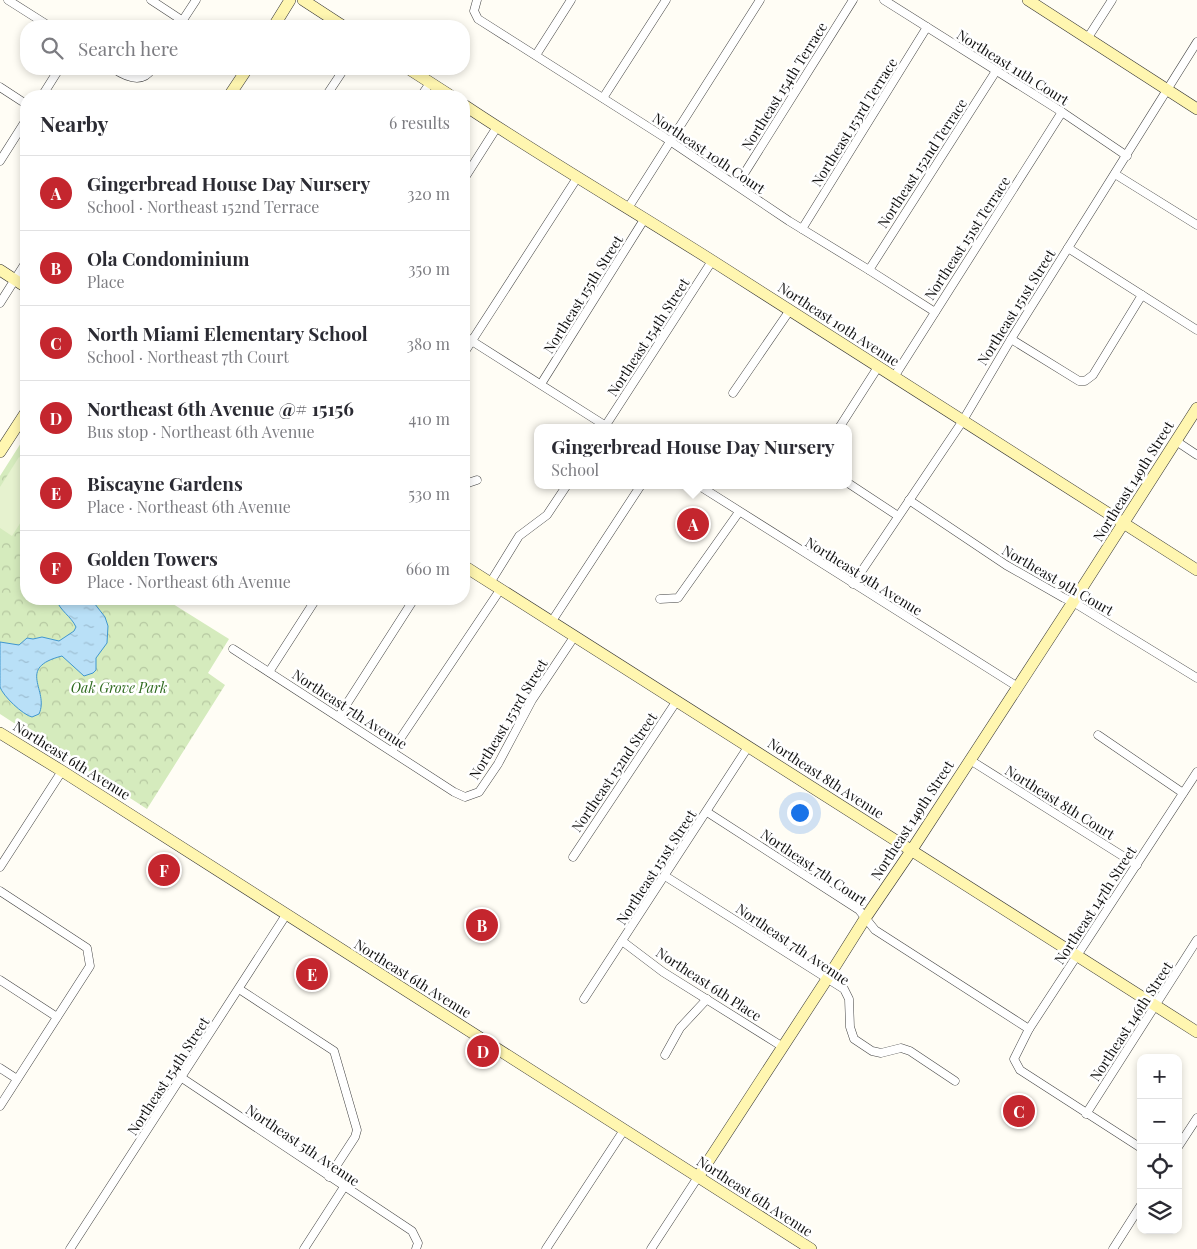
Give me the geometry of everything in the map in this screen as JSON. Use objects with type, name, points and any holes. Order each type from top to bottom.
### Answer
[{"type":"street","points":[[8,0],[39,20]]},
{"type":"street","points":[[151,0],[177,20]]},
{"type":"street","points":[[183,20],[196,0]]},
{"type":"street","points":[[278,20],[290,0]]},
{"type":"street","points":[[303,0],[334,20]]},
{"type":"street","name":"Northeast 10th Court","points":[[477,0],[474,11],[478,19],[603,98],[802,229],[935,312]]},
{"type":"street","points":[[536,56],[571,0]]},
{"type":"street","points":[[603,98],[666,0]]},
{"type":"street","points":[[628,208],[760,0]]},
{"type":"street","name":"Northeast 154th Terrace","points":[[737,185],[853,0]]},
{"type":"street","name":"Northeast 11th Court","points":[[884,0],[1062,112],[1127,156]]},
{"type":"street","points":[[1028,0],[1197,110]]},
{"type":"street","points":[[1087,39],[1112,0]]},
{"type":"street","name":"Northeast 153rd Terrace","points":[[802,229],[927,27]]},
{"type":"street","name":"Northeast 151st Street","points":[[854,584],[962,422],[1011,338],[1197,42]]},
{"type":"street","name":"Northeast 152nd Terrace","points":[[869,270],[996,71]]},
{"type":"street","points":[[46,90],[55,75]]},
{"type":"street","points":[[123,75],[138,78],[145,75]]},
{"type":"street","points":[[233,90],[243,75]]},
{"type":"street","points":[[330,90],[340,75]]},
{"type":"street","points":[[419,75],[442,90]]},
{"type":"street","points":[[425,90],[430,82]]},
{"type":"street","points":[[0,87],[20,100]]},
{"type":"street","name":"Northeast 10th Avenue","points":[[470,109],[577,178],[712,260],[962,422],[1197,570]]},
{"type":"street","name":"Northeast 151st Terrace","points":[[894,377],[1062,112]]},
{"type":"street","points":[[470,170],[497,127]]},
{"type":"street","points":[[0,161],[20,129]]},
{"type":"street","points":[[1115,174],[1197,225]]},
{"type":"street","points":[[470,344],[577,178]]},
{"type":"street","name":"Northeast 155th Street","points":[[541,384],[645,218]]},
{"type":"street","points":[[1068,248],[1197,330]]},
{"type":"street","name":"Northeast 154th Street","points":[[608,424],[712,260]]},
{"type":"street","points":[[0,270],[20,283]]},
{"type":"street","points":[[0,303],[20,271]]},
{"type":"street","points":[[1011,338],[1079,380],[1085,381],[1093,374],[1142,295]]},
{"type":"street","points":[[734,393],[790,310]]},
{"type":"street","points":[[472,341],[601,424]]},
{"type":"street","points":[[842,424],[878,367]]},
{"type":"street","name":"Northeast 149th Street","points":[[651,1249],[1124,524],[1197,408]]},
{"type":"street","points":[[0,452],[20,421]]},
{"type":"street","points":[[1176,441],[1197,455]]},
{"type":"street","points":[[470,482],[477,480]]},
{"type":"street","points":[[852,486],[898,516]]},
{"type":"street","points":[[490,583],[519,536],[547,515],[564,489]]},
{"type":"street","points":[[552,621],[637,489]]},
{"type":"street","name":"Northeast 9th Avenue","points":[[704,489],[1018,687]]},
{"type":"street","name":"Northeast 9th Court","points":[[909,500],[1006,565],[1073,602],[1197,678]]},
{"type":"street","points":[[660,599],[678,598],[739,512]]},
{"type":"street","name":"Northeast 8th Avenue","points":[[470,570],[1197,1032]]},
{"type":"street","points":[[392,751],[500,590]]},
{"type":"street","points":[[269,672],[312,605]]},
{"type":"street","points":[[339,716],[410,605]]},
{"type":"street","name":"Northeast 153rd Street","points":[[454,792],[465,797],[479,792],[498,764],[532,700],[574,637]]},
{"type":"street","name":"Northeast 7th Avenue","points":[[233,648],[454,792]]},
{"type":"street","name":"Northeast 152nd Street","points":[[573,857],[676,702]]},
{"type":"street","name":"Northeast 6th Avenue","points":[[0,733],[811,1249]]},
{"type":"street","points":[[1098,735],[1183,793]]},
{"type":"street","name":"Northeast 151st Street","points":[[584,999],[748,747]]},
{"type":"street","name":"Northeast 8th Court","points":[[970,760],[1136,865]]},
{"type":"street","points":[[0,867],[62,771]]},
{"type":"street","name":"Northeast 147th Street","points":[[1086,1114],[1020,1070],[1014,1059],[1016,1052],[1029,1029],[1197,772]]},
{"type":"street","name":"Northeast 7th Court","points":[[707,812],[859,910],[875,930],[1029,1029]]},
{"type":"street","name":"Northeast 7th Avenue","points":[[665,876],[844,989],[849,999],[850,1027],[854,1039],[872,1051],[881,1053],[901,1048],[910,1051],[955,1081]]},
{"type":"street","points":[[0,891],[87,948],[90,966],[0,1106]]},
{"type":"street","name":"Northeast 154th Street","points":[[70,1249],[286,915]]},
{"type":"street","name":"Northeast 146th Street","points":[[1086,1114],[1197,940]]},
{"type":"street","name":"Northeast 6th Place","points":[[622,941],[663,972],[783,1047]]},
{"type":"street","points":[[0,980],[57,1017]]},
{"type":"street","points":[[238,989],[334,1051],[358,1130],[330,1177]]},
{"type":"street","points":[[664,1055],[680,1028],[707,999]]},
{"type":"street","points":[[0,1068],[17,1079]]},
{"type":"street","name":"Northeast 5th Avenue","points":[[182,1078],[412,1231],[418,1243],[416,1249]]},
{"type":"street","points":[[1086,1114],[1137,1146]]},
{"type":"street","points":[[1180,1144],[1197,1118]]},
{"type":"street","points":[[550,1247],[624,1130]]},
{"type":"street","points":[[304,1249],[344,1187]]},
{"type":"street","points":[[1112,1249],[1137,1211]]},
{"type":"green space","name":"Oak Grove Park","points":[[20,444],[20,605],[175,605],[229,639],[208,673],[225,685],[147,809],[0,714],[0,476]]},
{"type":"green space","points":[[20,458],[20,523],[12,536],[0,528],[0,487]]},
{"type":"water","points":[[59,605],[96,605],[105,617],[108,626],[107,643],[96,658],[96,670],[93,673],[84,676],[62,656],[48,661],[40,667],[37,673],[41,696],[39,714],[32,717],[28,716],[14,705],[0,687],[0,642],[19,645],[27,638],[42,637],[59,641],[74,631],[76,627]]},
{"type":"place","name":"Gingerbread House Day Nursery","points":[[693,524]]},
{"type":"place","name":"Golden Towers","points":[[164,870]]},
{"type":"place","name":"Ola Condominium","points":[[482,925]]},
{"type":"place","name":"Biscayne Gardens","points":[[312,974]]},
{"type":"place","name":"Northeast 6th Avenue @# 15156","points":[[483,1051]]},
{"type":"place","name":"North Miami Elementary School","points":[[1019,1111]]}]
